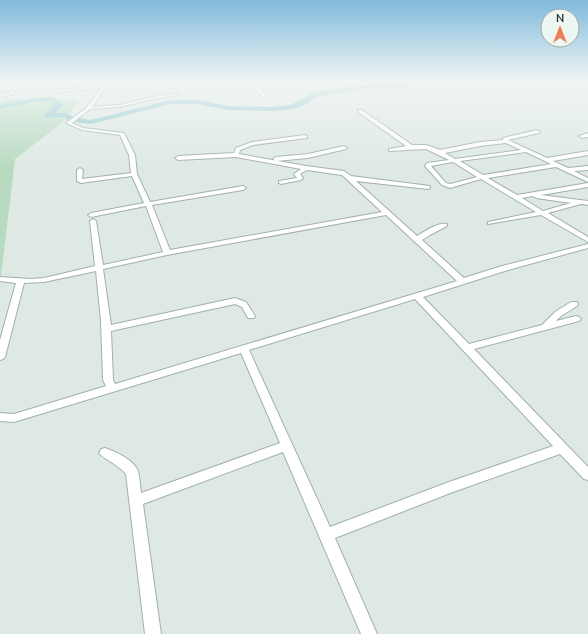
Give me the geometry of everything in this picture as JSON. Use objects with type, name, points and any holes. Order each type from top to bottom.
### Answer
[{"type":"street","points":[[86,111],[68,123],[82,129],[122,134],[132,155],[134,174],[148,204],[167,253]]},
{"type":"street","points":[[360,111],[411,147]]},
{"type":"street","points":[[507,141],[505,139],[537,132]]},
{"type":"street","points":[[236,155],[238,150],[248,145],[305,137]]},
{"type":"street","points":[[440,152],[473,145],[507,141],[588,180]]},
{"type":"street","points":[[391,150],[411,147],[427,147],[440,152],[588,240]]},
{"type":"street","points":[[267,160],[308,156],[344,148]]},
{"type":"street","points":[[525,149],[525,151],[453,160],[429,164],[428,166],[444,184],[450,186],[482,177],[556,165]]},
{"type":"street","points":[[547,160],[588,153]]},
{"type":"street","points":[[178,158],[236,155],[306,168],[341,172],[462,281]]},
{"type":"street","points":[[281,182],[299,179],[300,178],[297,174],[306,168]]},
{"type":"street","points":[[568,170],[588,168]]},
{"type":"street","points":[[80,170],[79,180],[81,181],[134,174]]},
{"type":"street","points":[[349,178],[428,187]]},
{"type":"street","points":[[515,197],[588,185]]},
{"type":"street","points":[[112,389],[108,380],[106,329],[100,268],[92,218],[148,204],[243,188]]},
{"type":"street","points":[[526,195],[584,202]]},
{"type":"street","points":[[490,223],[542,213],[584,202]]},
{"type":"street","points":[[0,279],[36,281],[167,253],[386,213]]},
{"type":"street","points":[[417,240],[427,233],[445,225]]},
{"type":"street","points":[[0,417],[14,418],[244,349],[462,281],[588,246]]},
{"type":"street","points":[[0,357],[20,280]]},
{"type":"street","points":[[417,296],[588,475]]},
{"type":"street","points":[[106,329],[236,301],[241,301],[251,316]]},
{"type":"street","points":[[545,328],[558,314],[574,304]]},
{"type":"street","points":[[467,348],[576,319]]},
{"type":"street","points":[[244,349],[327,535],[369,634]]},
{"type":"street","points":[[135,501],[286,446]]},
{"type":"street","points":[[327,535],[448,488],[562,448]]},
{"type":"street","points":[[105,453],[126,463],[132,472],[153,634]]},
{"type":"green space","points":[[0,111],[72,111],[62,123],[15,159],[0,284]]},
{"type":"waterway","points":[[53,111],[48,116],[65,115],[72,119],[91,122],[137,111]]}]
